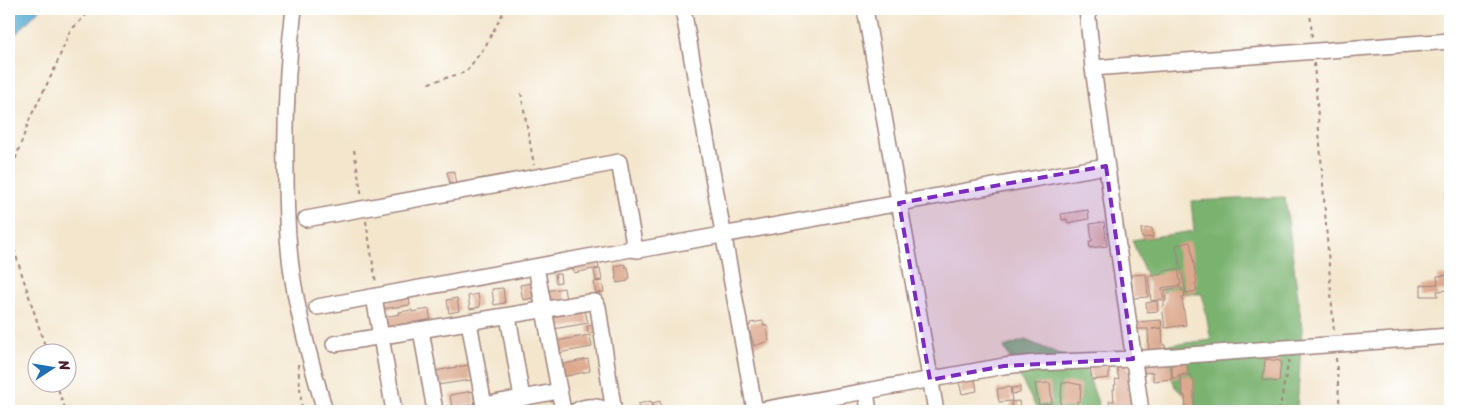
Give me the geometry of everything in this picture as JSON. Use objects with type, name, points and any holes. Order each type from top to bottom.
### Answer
[{"type":"street","points":[[294,9],[287,77],[287,224],[292,274],[305,341],[325,411]]},
{"type":"street","points":[[683,9],[756,411],[1004,366],[1133,359],[1450,336]]},
{"type":"street","points":[[865,9],[936,411]]},
{"type":"street","points":[[1087,9],[1106,166],[1141,411]]},
{"type":"street","points":[[1093,68],[1450,41]]},
{"type":"street","points":[[306,219],[619,162],[635,249]]},
{"type":"street","points":[[317,307],[536,266],[1106,166]]},
{"type":"street","points":[[536,266],[563,411]]},
{"type":"street","points":[[376,296],[402,411]]},
{"type":"street","points":[[334,344],[590,302],[598,304],[613,406],[610,411],[591,407],[576,411]]},
{"type":"street","points":[[508,316],[522,398]]},
{"type":"street","points":[[469,322],[485,408],[559,391]]},
{"type":"street","points":[[421,330],[435,411]]},
{"type":"street","points":[[385,337],[394,411]]},
{"type":"street","points":[[866,392],[869,411]]},
{"type":"path","points":[[9,190],[9,177],[30,118],[54,70],[70,31],[87,14],[100,9]]},
{"type":"path","points":[[429,83],[466,72],[486,45],[505,9]]},
{"type":"path","points":[[1310,9],[1340,411]]},
{"type":"path","points":[[521,93],[537,177]]},
{"type":"path","points":[[354,150],[376,296]]},
{"type":"path","points":[[9,234],[44,342]]},
{"type":"path","points":[[302,411],[298,357],[305,341]]},
{"type":"path","points":[[1279,411],[1291,348]]},
{"type":"path","points":[[59,392],[67,411]]},
{"type":"highlighted area","points":[[1106,166],[1133,359],[1004,366],[930,380],[899,203]]},
{"type":"green space","points":[[1285,197],[1302,328],[1297,411],[1201,411],[1175,387],[1161,346],[1211,340],[1202,294],[1153,292],[1132,240],[1194,231],[1191,201]]},
{"type":"green space","points":[[1025,340],[1084,364],[1101,411],[1038,411],[1004,347]]},
{"type":"water","points":[[9,9],[40,9],[9,41]]},
{"type":"building","points":[[454,171],[456,186],[451,187],[447,172]]},
{"type":"building","points":[[1088,210],[1089,219],[1067,223],[1067,219],[1062,220],[1061,214]]},
{"type":"building","points":[[1104,222],[1107,246],[1090,248],[1089,241],[1092,241],[1090,224]]},
{"type":"building","points":[[1152,228],[1153,237],[1142,238],[1141,229]]},
{"type":"building","points":[[1190,242],[1197,291],[1186,293],[1176,245]]},
{"type":"building","points":[[598,262],[599,268],[574,273],[573,267]]},
{"type":"building","points":[[625,264],[625,267],[628,267],[630,278],[628,281],[617,283],[615,266]]},
{"type":"building","points":[[600,269],[602,280],[596,281],[594,270]]},
{"type":"building","points":[[1178,269],[1181,285],[1162,288],[1164,299],[1151,301],[1148,276],[1162,274],[1162,271]]},
{"type":"building","points":[[555,274],[560,274],[561,282],[556,283]]},
{"type":"building","points":[[1146,274],[1148,297],[1133,298],[1131,275]]},
{"type":"building","points":[[1450,275],[1450,290],[1437,291],[1438,296],[1421,296],[1421,285],[1438,284],[1437,276]]},
{"type":"building","points":[[602,281],[604,292],[596,293],[594,282]]},
{"type":"building","points":[[531,283],[533,298],[523,300],[520,285]]},
{"type":"building","points":[[1181,287],[1185,297],[1182,298],[1186,325],[1165,328],[1162,306],[1164,306],[1164,301],[1166,301],[1165,290]]},
{"type":"building","points":[[503,288],[505,303],[494,305],[492,289]]},
{"type":"building","points":[[564,288],[566,300],[548,303],[546,291]]},
{"type":"building","points":[[478,294],[480,307],[470,309],[468,296]]},
{"type":"building","points":[[409,297],[410,305],[382,309],[381,302]]},
{"type":"building","points":[[457,298],[459,311],[449,313],[447,300]]},
{"type":"building","points":[[1157,301],[1158,311],[1147,312],[1146,303]]},
{"type":"building","points":[[429,309],[431,324],[386,331],[384,317],[400,314],[399,312]]},
{"type":"building","points":[[585,311],[588,323],[553,329],[551,317]]},
{"type":"building","points":[[1161,320],[1163,345],[1165,345],[1165,350],[1149,351],[1148,329],[1136,329],[1136,322]]},
{"type":"building","points":[[763,321],[764,326],[767,325],[769,341],[754,346],[748,326],[750,326],[750,323]]},
{"type":"building","points":[[595,324],[597,332],[588,333],[587,326]]},
{"type":"building","points":[[590,335],[592,347],[558,353],[556,341]]},
{"type":"building","points":[[588,359],[590,371],[562,377],[559,365]]},
{"type":"building","points":[[1265,359],[1281,361],[1279,382],[1263,380]]},
{"type":"building","points":[[1170,360],[1172,379],[1153,381],[1153,372],[1144,373],[1143,362]]},
{"type":"building","points":[[1187,361],[1188,373],[1178,375],[1178,378],[1172,378],[1172,362]]},
{"type":"building","points":[[1127,363],[1134,411],[1127,411],[1126,408],[1111,411],[1109,401],[1114,401],[1113,389],[1115,389],[1114,385],[1116,385],[1115,380],[1119,379],[1116,365]]},
{"type":"building","points":[[468,365],[471,380],[437,385],[435,371]]},
{"type":"building","points":[[1109,365],[1109,378],[1092,380],[1090,367]]},
{"type":"building","points":[[1191,375],[1191,379],[1194,379],[1194,411],[1186,411],[1185,396],[1183,396],[1180,376]]},
{"type":"building","points":[[975,379],[977,391],[962,394],[959,382]]},
{"type":"building","points":[[1067,382],[1081,385],[1080,401],[1077,401],[1077,408],[1060,407],[1062,383]]},
{"type":"building","points":[[1050,383],[1052,403],[1039,405],[1035,384]]},
{"type":"building","points":[[1010,387],[1012,401],[999,402],[997,389]]},
{"type":"building","points":[[1020,387],[1020,393],[1012,394],[1011,388]]},
{"type":"building","points":[[473,391],[475,404],[452,408],[450,395]]},
{"type":"building","points":[[651,401],[652,411],[639,411],[638,404]]},
{"type":"building","points":[[660,401],[662,411],[654,411],[652,403]]},
{"type":"building","points":[[1019,401],[1020,411],[1012,411],[1011,402]]},
{"type":"building","points":[[548,407],[549,411],[528,411],[528,410]]}]
